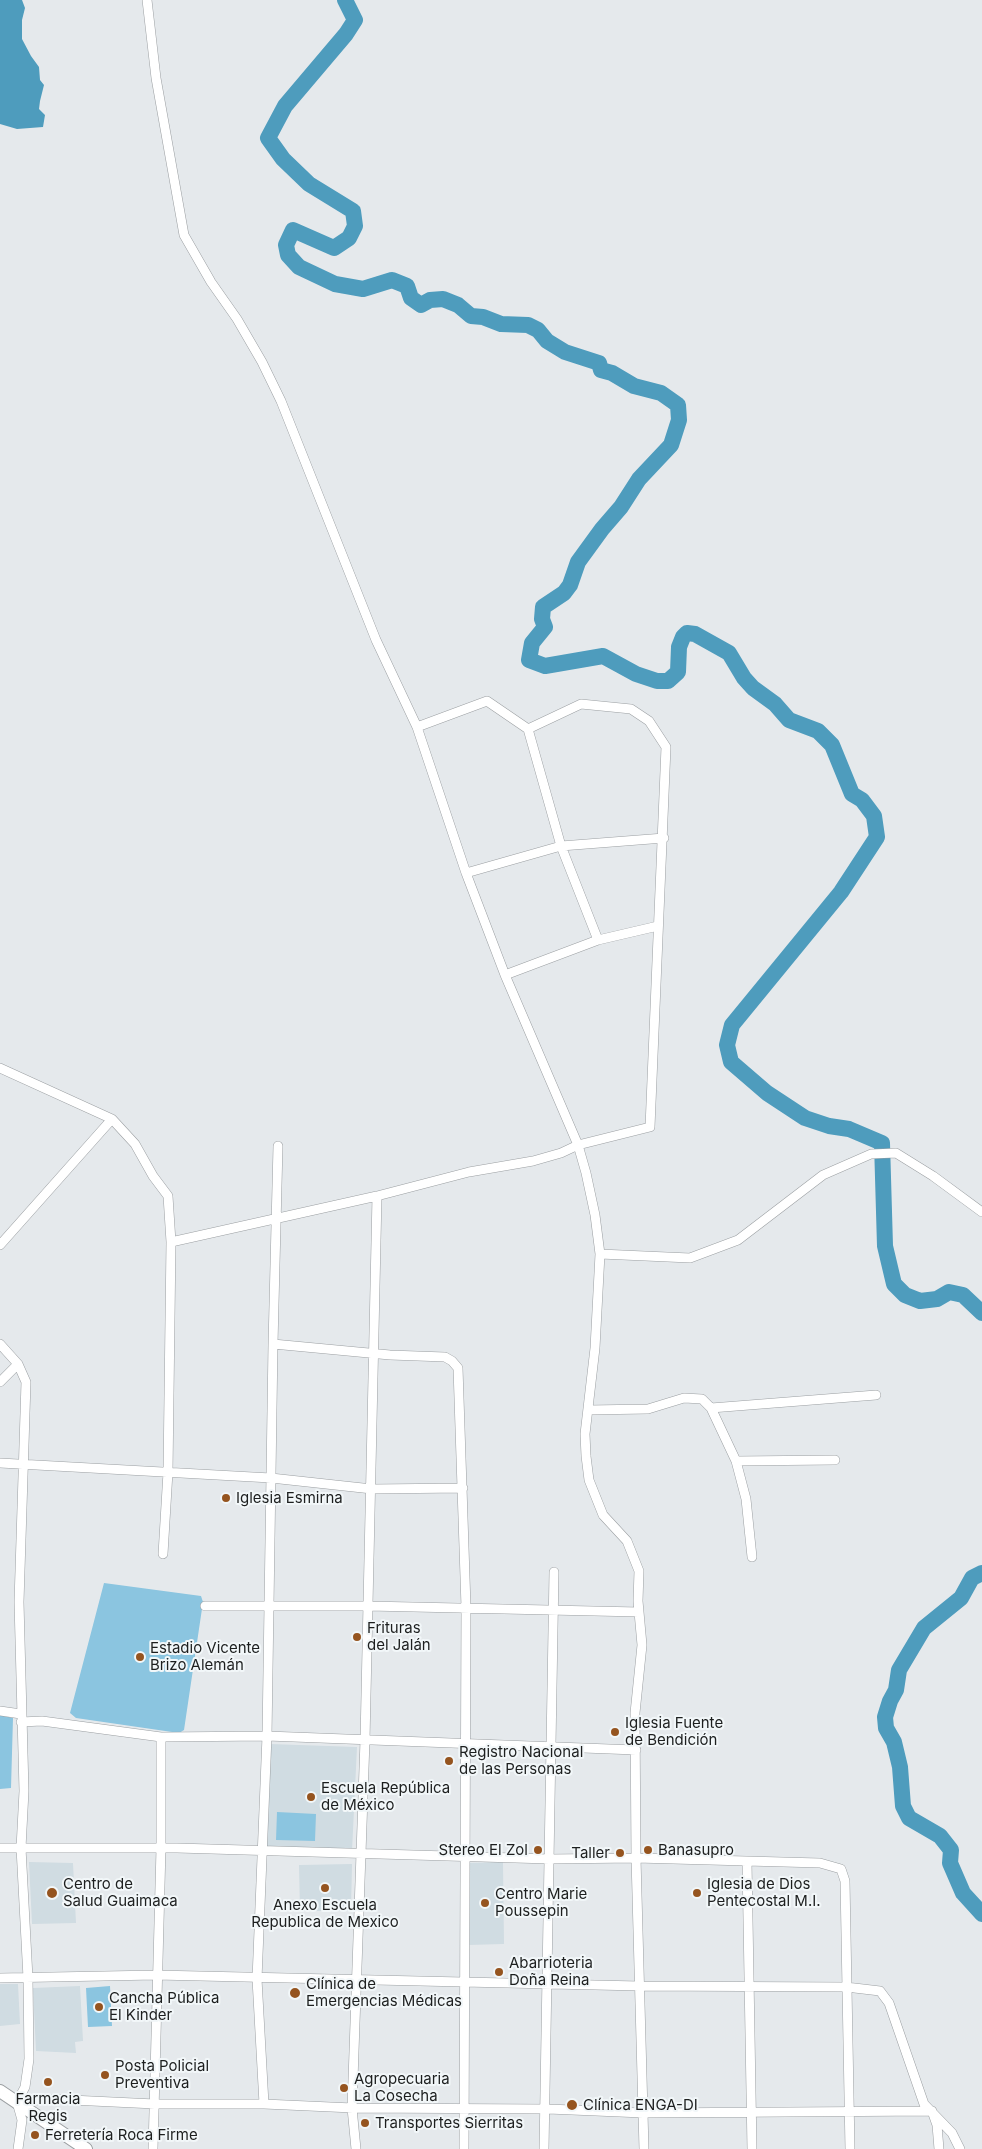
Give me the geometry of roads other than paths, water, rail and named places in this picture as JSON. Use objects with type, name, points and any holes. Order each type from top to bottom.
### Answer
[{"type":"main road","points":[[0,2091],[86,2149]]},
{"type":"street","points":[[147,0],[156,78],[184,235],[262,362],[280,401],[376,640],[417,727],[466,873],[506,975],[578,1145],[595,1215],[600,1254],[595,1348],[585,1434],[589,1480],[603,1515],[627,1541],[639,1571],[639,1612],[642,1645],[635,1713],[636,1858],[644,2149]]},
{"type":"street","points":[[417,727],[487,701],[528,729],[561,846],[598,940]]},
{"type":"street","points":[[171,1242],[277,1220],[469,1172],[533,1161],[561,1154],[578,1145],[650,1127],[658,926],[664,838],[666,747],[649,721],[631,709],[581,704],[528,729]]},
{"type":"street","points":[[466,873],[561,846],[664,838]]},
{"type":"street","points":[[506,975],[598,940],[658,926]]},
{"type":"street","points":[[2,1072],[63,1095],[112,1119],[135,1144],[153,1176],[168,1196],[171,1242],[168,1472],[164,1554]]},
{"type":"street","points":[[0,1245],[112,1119]]},
{"type":"street","points":[[264,2104],[257,1979],[267,1736],[278,1146]]},
{"type":"street","points":[[600,1254],[690,1258],[738,1240],[823,1175],[871,1154],[896,1153],[934,1176],[982,1212]]},
{"type":"street","points":[[356,2149],[352,2108],[372,1489],[377,1196]]},
{"type":"street","points":[[0,1344],[18,1364],[26,1382],[19,1602],[24,1790],[21,1848],[28,1978],[29,2060],[25,2087],[17,2102],[22,2120],[18,2149]]},
{"type":"street","points":[[273,1344],[445,1357],[456,1365],[459,1375],[466,1607],[464,2149]]},
{"type":"street","points":[[0,1382],[18,1364]]},
{"type":"street","points":[[711,1408],[876,1395]]},
{"type":"street","points":[[589,1410],[648,1409],[693,1397],[702,1399],[711,1408],[736,1461],[746,1499],[752,1557]]},
{"type":"street","points":[[736,1461],[835,1460]]},
{"type":"street","points":[[0,1463],[271,1478],[372,1489],[463,1488]]},
{"type":"street","points":[[544,2149],[554,1572]]},
{"type":"street","points":[[205,1606],[269,1608],[466,1607],[639,1612]]},
{"type":"street","points":[[0,1711],[21,1718],[161,1737],[267,1736],[636,1750]]},
{"type":"street","points":[[154,2149],[156,1975],[161,1848],[161,1737]]},
{"type":"street","points":[[0,1848],[161,1848],[548,1859],[636,1858],[820,1863],[841,1869],[845,1881],[850,2149]]},
{"type":"street","points":[[747,1862],[752,2149]]},
{"type":"street","points":[[0,1978],[156,1975],[257,1979],[847,1988],[880,1991],[888,2003],[924,2104],[952,2133],[960,2149]]},
{"type":"street","points":[[17,2102],[50,2099],[155,2104],[264,2104],[352,2108],[545,2109],[643,2112],[932,2112]]},
{"type":"street","points":[[932,2112],[937,2125],[939,2149]]},
{"type":"waterway","points":[[345,0],[355,20],[346,34],[285,106],[268,138],[283,159],[309,184],[353,211],[355,226],[349,238],[334,248],[293,230],[286,245],[288,255],[299,267],[335,284],[363,289],[392,280],[407,286],[411,298],[421,305],[430,300],[443,299],[458,305],[471,316],[483,317],[501,324],[528,325],[538,330],[547,341],[565,352],[599,363],[601,370],[612,373],[634,386],[661,393],[678,405],[679,420],[671,445],[639,479],[621,507],[578,562],[570,585],[564,593],[543,607],[542,619],[545,627],[532,643],[529,660],[545,666],[603,656],[636,674],[657,681],[668,681],[678,672],[679,647],[683,637],[687,633],[695,634],[729,653],[744,678],[753,688],[775,704],[789,720],[818,731],[832,745],[852,794],[862,800],[874,816],[877,837],[841,892],[732,1025],[727,1045],[731,1062],[767,1093],[805,1118],[829,1126],[849,1129],[882,1143],[885,1246],[894,1284],[905,1295],[920,1301],[937,1299],[949,1292],[963,1295],[982,1313]]},
{"type":"waterway","points":[[982,1573],[972,1578],[961,1598],[924,1628],[899,1670],[896,1690],[885,1717],[886,1728],[894,1742],[900,1767],[903,1806],[909,1818],[940,1836],[951,1850],[950,1863],[963,1893],[982,1914]]},
{"type":"place","name":"Iglesia Esmirna","points":[[226,1498]]},
{"type":"place","name":"Frituras del Jalán","points":[[357,1637]]},
{"type":"place","name":"Estadio Vicente Brizo Alemán","points":[[140,1657]]},
{"type":"place","name":"Iglesia Fuente de Bendición","points":[[615,1732]]},
{"type":"place","name":"Registro Nacional de las Personas","points":[[449,1761]]},
{"type":"place","name":"Escuela República de México","points":[[311,1797]]},
{"type":"place","name":"Stereo El Zol","points":[[538,1850]]},
{"type":"place","name":"Banasupro","points":[[648,1850]]},
{"type":"place","name":"Taller","points":[[620,1853]]},
{"type":"place","name":"Anexo Escuela Republica de Mexico","points":[[325,1888]]},
{"type":"place","name":"Centro de Salud Guaimaca","points":[[52,1893]]},
{"type":"place","name":"Iglesia de Dios Pentecostal M.I.","points":[[697,1893]]},
{"type":"place","name":"Centro Marie Poussepin","points":[[485,1903]]},
{"type":"place","name":"Abarrioteria Doña Reina","points":[[499,1972]]},
{"type":"place","name":"Clínica de Emergencias Médicas","points":[[295,1993]]},
{"type":"place","name":"Cancha Pública El Kinder","points":[[99,2007]]},
{"type":"place","name":"Posta Policial Preventiva","points":[[105,2075]]},
{"type":"place","name":"Farmacia Regis","points":[[48,2082]]},
{"type":"place","name":"Agropecuaria La Cosecha","points":[[344,2088]]},
{"type":"place","name":"Clínica ENGA-DI","points":[[572,2105]]},
{"type":"place","name":"Transportes Sierritas","points":[[365,2123]]},
{"type":"place","name":"Ferretería Roca Firme","points":[[35,2135]]}]
